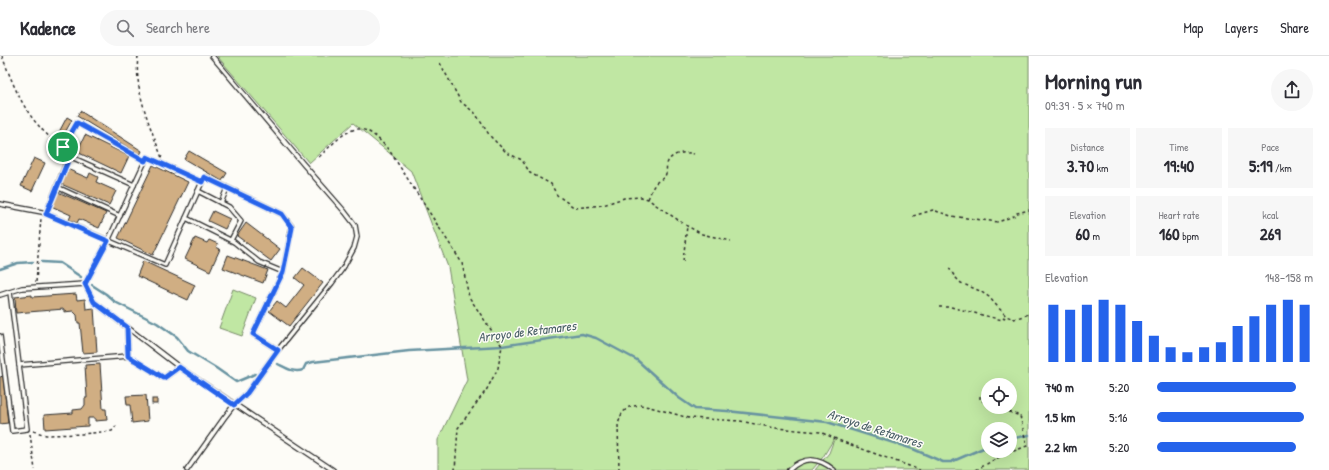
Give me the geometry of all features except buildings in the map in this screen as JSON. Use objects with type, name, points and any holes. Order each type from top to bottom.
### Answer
[{"type":"lane","points":[[187,470],[234,405],[247,393],[278,350],[343,268],[358,237],[355,225],[345,212],[293,153],[212,56]]},
{"type":"lane","points":[[134,185],[70,156],[63,147],[77,123],[145,161]]},
{"type":"lane","points":[[44,213],[70,156]]},
{"type":"lane","points":[[85,284],[108,241],[147,157],[202,182]]},
{"type":"lane","points":[[0,204],[44,213],[166,266],[204,177],[282,214],[292,228],[283,272],[253,334],[278,350]]},
{"type":"lane","points":[[57,187],[120,216]]},
{"type":"lane","points":[[220,202],[227,188]]},
{"type":"lane","points":[[198,191],[229,207],[241,221],[230,240]]},
{"type":"lane","points":[[186,218],[230,240],[259,262],[283,272]]},
{"type":"lane","points":[[0,295],[22,288],[85,284]]},
{"type":"lane","points":[[85,284],[94,302],[179,367],[333,470]]},
{"type":"lane","points":[[0,336],[12,431],[27,429],[10,292]]},
{"type":"lane","points":[[127,327],[128,356]]},
{"type":"lane","points":[[19,365],[128,356],[164,378],[179,367]]},
{"type":"lane","points":[[789,470],[797,462],[809,459],[821,462],[834,470]]},
{"type":"path","points":[[2,56],[16,93],[32,119],[53,140],[63,147]]},
{"type":"path","points":[[138,56],[137,74],[144,111],[165,165]]},
{"type":"path","points":[[440,63],[461,102],[475,113],[494,141],[507,153],[522,160],[530,173],[551,184],[557,195],[575,208],[603,205],[624,198],[641,197],[648,199],[687,226],[702,234],[731,241]]},
{"type":"path","points":[[319,157],[342,135],[351,130],[358,129],[369,132],[380,139],[392,154],[462,263],[469,297],[502,346],[498,368],[487,389],[458,428],[455,470]]},
{"type":"path","points":[[648,199],[652,188],[665,176],[667,164],[670,158],[684,152],[694,154]]},
{"type":"path","points":[[913,216],[933,210],[951,216],[998,222],[1014,216],[1017,213],[1029,210]]},
{"type":"path","points":[[36,278],[44,213]]},
{"type":"path","points":[[682,261],[687,226]]},
{"type":"path","points":[[949,268],[955,278],[961,283],[980,291],[989,297],[1006,316],[1014,319],[1029,314]]},
{"type":"path","points":[[939,307],[951,307],[1002,320],[1006,316]]},
{"type":"path","points":[[980,396],[981,400]]},
{"type":"path","points":[[619,470],[618,424],[622,412],[629,407],[640,405],[690,418],[740,421],[775,428],[820,432],[920,470]]},
{"type":"path","points":[[1015,414],[1020,416],[1025,440],[1029,448]]},
{"type":"path","points":[[27,429],[46,435],[82,434],[112,431],[116,426]]},
{"type":"path","points":[[31,435],[36,470]]},
{"type":"path","points":[[976,470],[1001,456],[1027,446]]},
{"type":"green space","points":[[217,56],[1029,56],[1029,470],[815,470],[829,453],[835,437],[823,457],[812,470],[438,470],[438,440],[467,380],[448,267],[411,171],[353,123],[309,163]]},
{"type":"green space","points":[[233,289],[256,298],[242,336],[219,328]]},
{"type":"waterway","name":"Arroyo de Retamares","points":[[0,269],[18,263],[33,262]]},
{"type":"waterway","name":"Arroyo de Retamares","points":[[42,262],[60,263],[81,277]]},
{"type":"waterway","name":"Arroyo de Retamares","points":[[92,285],[115,302],[157,323],[177,337],[188,351],[236,382],[255,374]]},
{"type":"waterway","name":"Arroyo de Retamares","points":[[278,364],[290,370],[299,371],[303,370],[306,364],[313,362],[409,351],[502,346],[582,334],[596,338],[637,360],[679,398],[695,409],[827,422],[913,449],[943,462],[951,462],[981,449]]},
{"type":"waterway","name":"Arroyo de Retamares","points":[[1017,438],[1029,435]]},
{"type":"route","points":[[77,123],[145,161],[147,157],[202,182],[204,177],[282,214],[292,228],[283,272],[253,334],[278,350],[247,393],[234,405],[179,367],[164,378],[128,356],[127,327],[94,302],[85,284],[108,241],[46,214],[70,156],[63,147],[77,123]]}]
